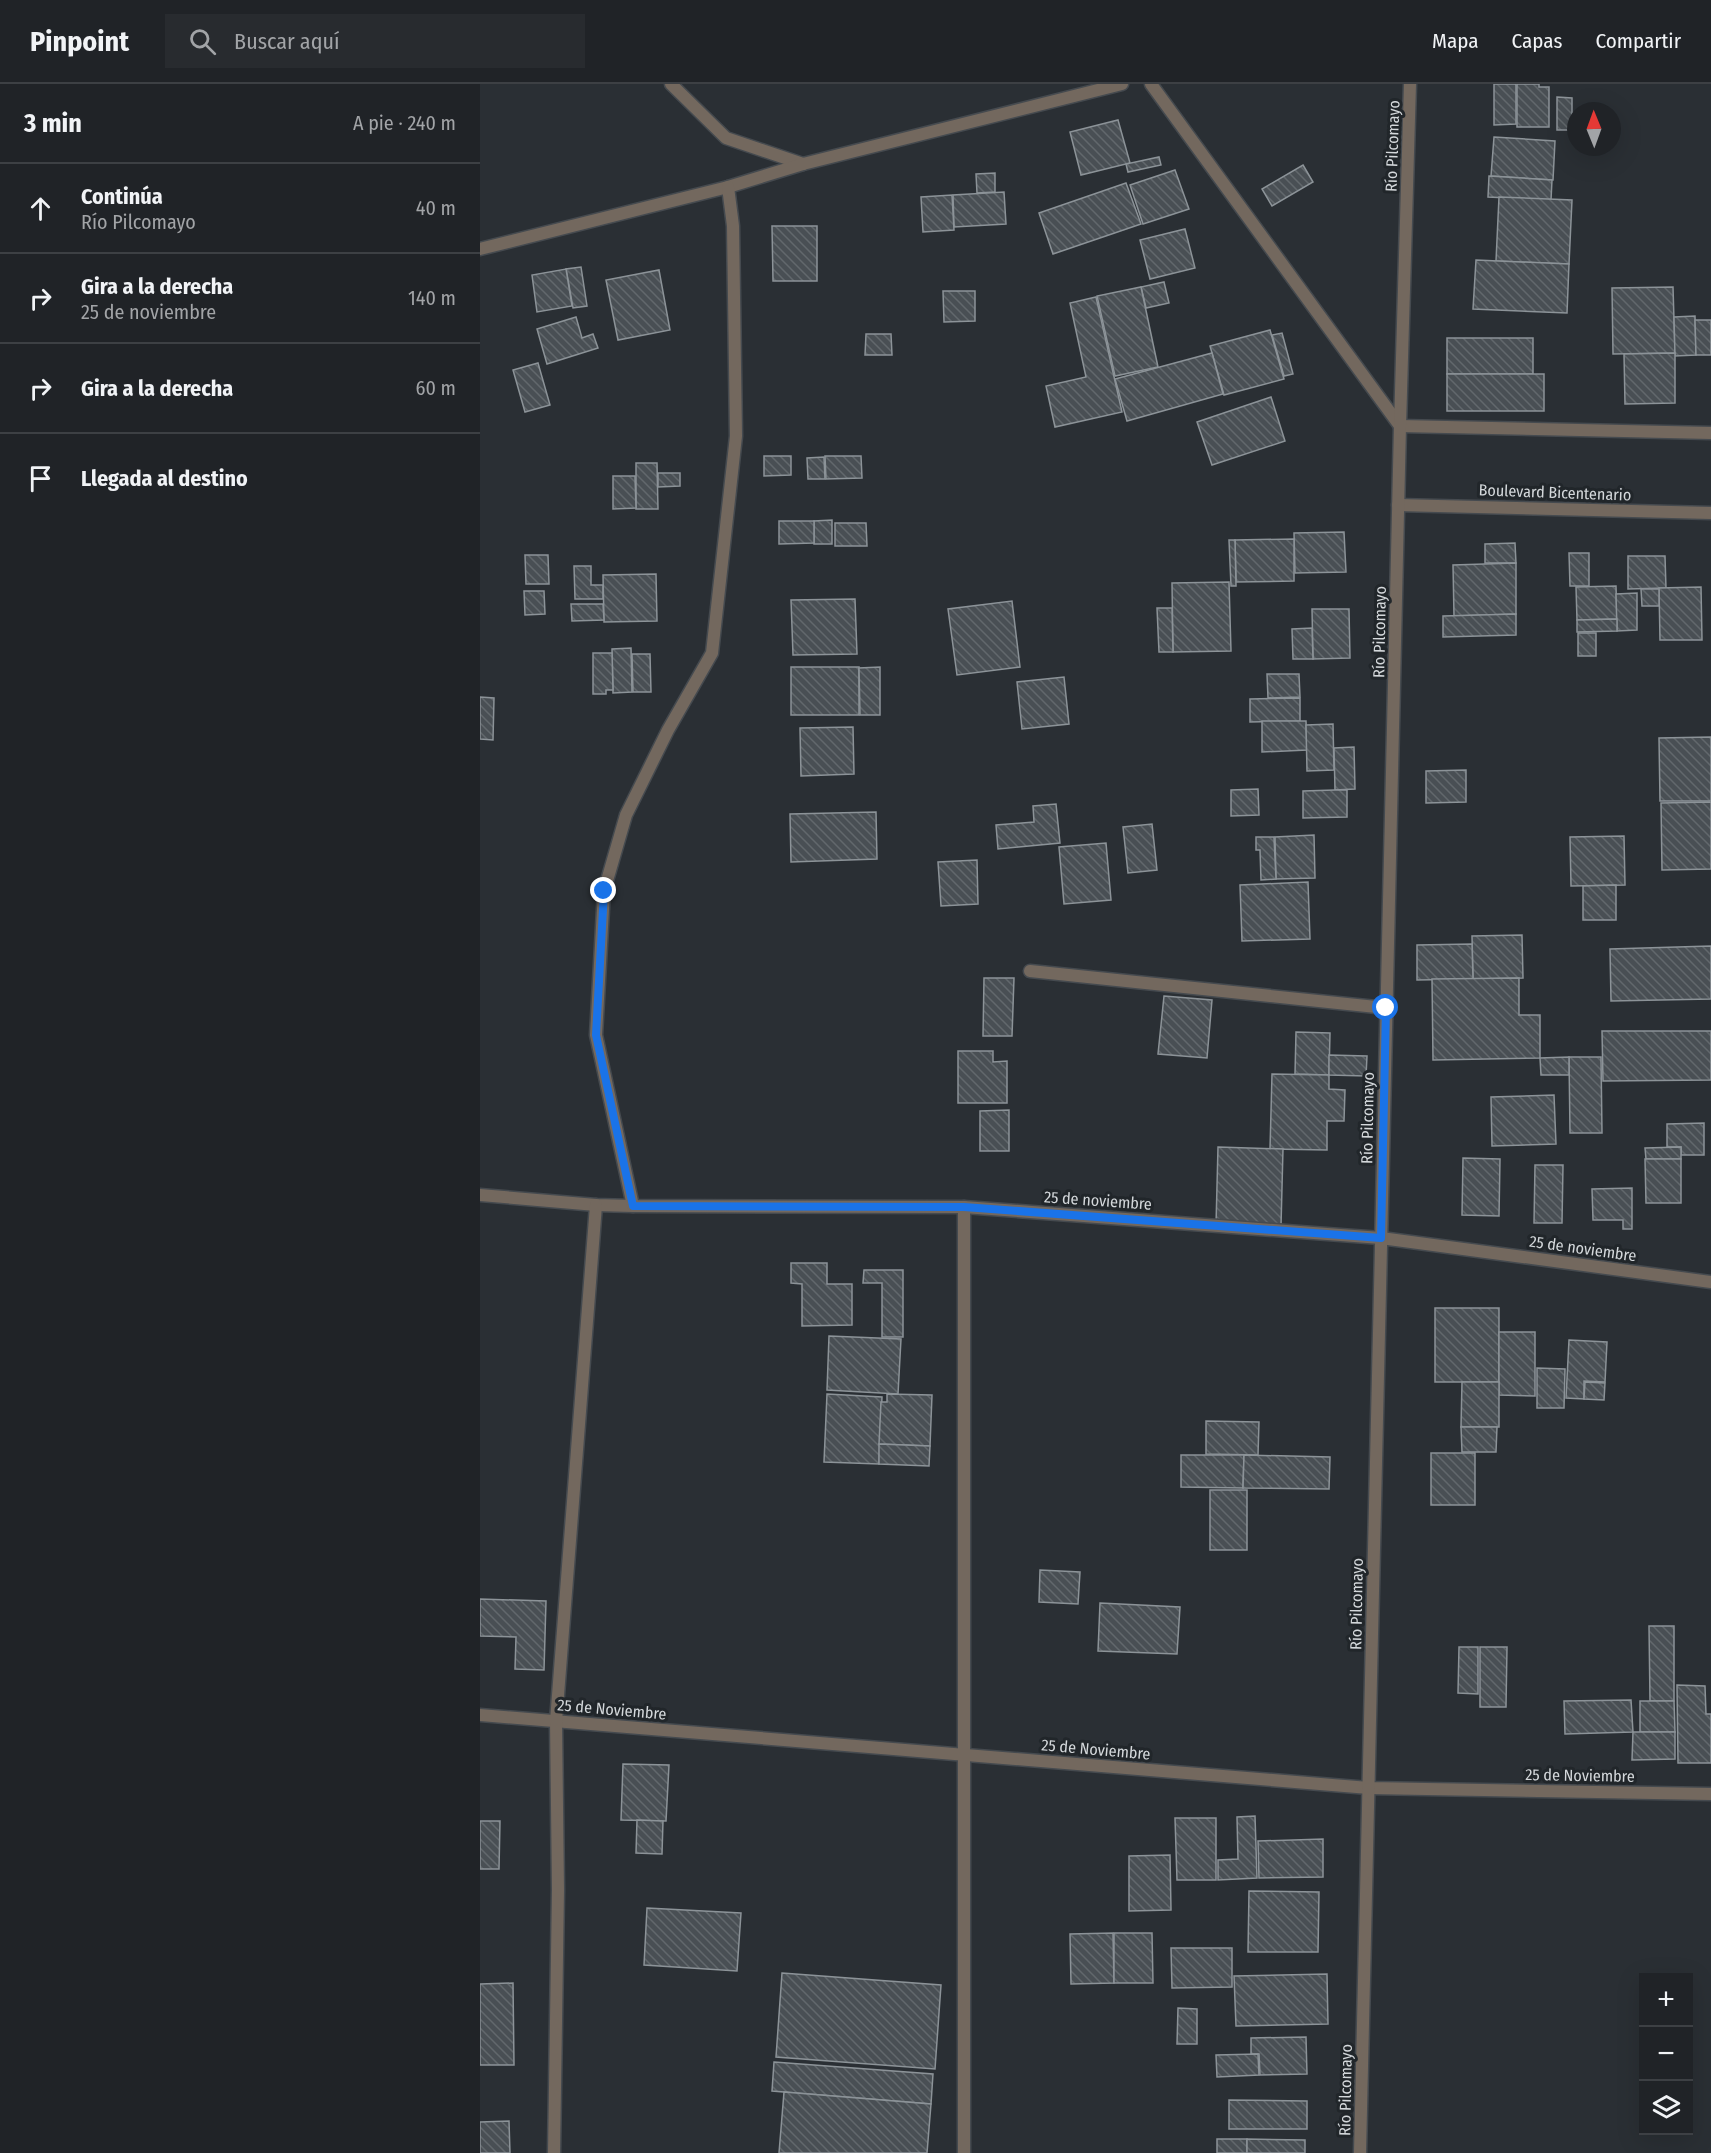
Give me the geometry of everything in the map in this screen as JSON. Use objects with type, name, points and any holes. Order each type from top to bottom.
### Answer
[{"type":"street","points":[[671,84],[726,138],[803,164]]},
{"type":"street","points":[[480,249],[728,187],[803,164],[1122,84]]},
{"type":"street","points":[[1151,84],[1400,426],[1711,433]]},
{"type":"street","name":"Río Pilcomayo","points":[[1360,2153],[1398,505],[1410,84]]},
{"type":"street","points":[[633,1206],[596,1035],[604,891],[626,815],[668,729],[712,653],[736,436],[733,226],[728,187]]},
{"type":"street","name":"Boulevard Bicentenario","points":[[1398,505],[1711,513]]},
{"type":"street","points":[[1030,971],[1386,1008]]},
{"type":"street","name":"25 de noviembre","points":[[480,1195],[633,1206],[964,1207],[1381,1238],[1711,1282]]},
{"type":"street","points":[[554,2153],[558,1890],[556,1721],[596,1205]]},
{"type":"street","points":[[964,1207],[964,2153]]},
{"type":"street","name":"25 de Noviembre","points":[[480,1715],[1368,1788],[1711,1794]]},
{"type":"building","points":[[1494,84],[1516,84],[1516,124],[1494,125]]},
{"type":"building","points":[[1517,84],[1539,84],[1539,87],[1549,87],[1549,127],[1517,127]]},
{"type":"building","points":[[1557,97],[1572,98],[1572,102],[1567,102],[1567,130],[1557,130]]},
{"type":"building","points":[[1118,120],[1130,163],[1081,175],[1070,132]]},
{"type":"building","points":[[1494,137],[1555,141],[1553,180],[1491,176]]},
{"type":"building","points":[[1159,157],[1161,165],[1128,172],[1126,164]]},
{"type":"building","points":[[1303,165],[1313,182],[1272,206],[1262,189]]},
{"type":"building","points":[[1175,170],[1189,209],[1143,224],[1130,185]]},
{"type":"building","points":[[995,173],[995,192],[977,193],[976,174]]},
{"type":"building","points":[[1489,176],[1552,180],[1551,200],[1488,197]]},
{"type":"building","points":[[1126,183],[1141,224],[1053,254],[1039,213]]},
{"type":"building","points":[[1004,192],[1006,224],[954,227],[953,195]]},
{"type":"building","points":[[952,195],[954,230],[923,232],[921,197]]},
{"type":"building","points":[[1499,197],[1572,200],[1569,264],[1496,261]]},
{"type":"building","points":[[772,226],[817,226],[817,281],[773,281]]},
{"type":"building","points":[[1185,229],[1195,268],[1150,279],[1140,240]]},
{"type":"building","points":[[1476,260],[1569,264],[1567,313],[1473,309]]},
{"type":"building","points":[[581,267],[587,306],[573,308],[566,269]]},
{"type":"building","points":[[566,269],[572,306],[537,312],[532,275]]},
{"type":"building","points":[[659,270],[670,330],[618,340],[606,280]]},
{"type":"building","points":[[1164,282],[1169,303],[1146,308],[1141,287]]},
{"type":"building","points":[[1141,287],[1158,367],[1115,376],[1097,296]]},
{"type":"building","points":[[1673,287],[1675,353],[1613,354],[1612,288]]},
{"type":"building","points":[[943,291],[975,291],[975,321],[944,322]]},
{"type":"building","points":[[1096,297],[1122,412],[1055,427],[1046,386],[1086,377],[1070,303]]},
{"type":"building","points":[[1695,316],[1696,355],[1675,356],[1674,317]]},
{"type":"building","points":[[576,317],[582,338],[593,334],[598,348],[547,364],[537,329]]},
{"type":"building","points":[[1695,320],[1711,320],[1711,355],[1696,355]]},
{"type":"building","points":[[1270,330],[1284,379],[1224,395],[1210,346]]},
{"type":"building","points":[[1282,333],[1293,374],[1284,376],[1272,335]]},
{"type":"building","points":[[866,334],[891,334],[892,355],[865,355]]},
{"type":"building","points":[[1447,338],[1533,338],[1533,374],[1447,374]]},
{"type":"building","points":[[1212,353],[1223,394],[1127,421],[1115,379]]},
{"type":"building","points":[[1675,353],[1675,403],[1625,404],[1624,354]]},
{"type":"building","points":[[538,363],[550,405],[525,412],[513,370]]},
{"type":"building","points":[[1447,374],[1544,374],[1544,411],[1447,411]]},
{"type":"building","points":[[1271,397],[1285,441],[1212,465],[1197,422]]},
{"type":"building","points":[[764,456],[791,456],[791,475],[764,476]]},
{"type":"building","points":[[825,456],[861,456],[862,478],[826,479]]},
{"type":"building","points":[[824,457],[825,479],[808,479],[807,458]]},
{"type":"building","points":[[636,463],[657,463],[658,509],[636,509]]},
{"type":"building","points":[[658,473],[680,473],[680,486],[658,487]]},
{"type":"building","points":[[613,476],[635,476],[636,508],[613,509]]},
{"type":"building","points":[[832,520],[832,544],[814,544],[814,521]]},
{"type":"building","points":[[779,521],[814,521],[814,543],[779,544]]},
{"type":"building","points":[[835,523],[866,523],[867,546],[835,546]]},
{"type":"building","points":[[1344,532],[1346,572],[1295,573],[1294,533]]},
{"type":"building","points":[[1294,539],[1294,581],[1236,582],[1235,540]]},
{"type":"building","points":[[1229,540],[1235,540],[1236,586],[1231,586]]},
{"type":"building","points":[[1515,543],[1516,563],[1485,563],[1485,544]]},
{"type":"building","points":[[1569,553],[1589,553],[1589,586],[1570,586]]},
{"type":"building","points":[[525,555],[548,555],[549,584],[526,584]]},
{"type":"building","points":[[1628,556],[1665,556],[1666,588],[1628,589]]},
{"type":"building","points":[[1516,563],[1516,614],[1454,616],[1453,565]]},
{"type":"building","points":[[574,566],[591,566],[591,585],[603,585],[603,599],[575,599]]},
{"type":"building","points":[[656,574],[657,621],[604,622],[603,575]]},
{"type":"building","points":[[1229,582],[1231,651],[1173,652],[1172,583]]},
{"type":"building","points":[[1616,586],[1617,619],[1577,620],[1576,587]]},
{"type":"building","points":[[1701,587],[1702,640],[1660,640],[1659,588]]},
{"type":"building","points":[[1641,589],[1659,589],[1659,606],[1642,606]]},
{"type":"building","points":[[524,591],[544,591],[545,614],[525,615]]},
{"type":"building","points":[[1637,593],[1637,630],[1617,631],[1616,594]]},
{"type":"building","points":[[855,599],[857,654],[793,655],[791,600]]},
{"type":"building","points":[[1012,601],[1020,667],[957,675],[948,609]]},
{"type":"building","points":[[571,604],[603,604],[604,620],[572,621]]},
{"type":"building","points":[[1157,608],[1172,608],[1173,652],[1159,652]]},
{"type":"building","points":[[1312,609],[1349,609],[1350,658],[1313,659]]},
{"type":"building","points":[[1516,614],[1516,635],[1443,637],[1443,616]]},
{"type":"building","points":[[1617,619],[1617,631],[1577,632],[1577,620]]},
{"type":"building","points":[[1312,628],[1313,659],[1293,659],[1292,629]]},
{"type":"building","points":[[1578,633],[1596,633],[1596,656],[1578,656]]},
{"type":"building","points":[[631,648],[632,692],[613,693],[612,649]]},
{"type":"building","points":[[593,653],[612,653],[613,690],[606,690],[606,694],[593,694]]},
{"type":"building","points":[[632,654],[650,654],[651,692],[633,692]]},
{"type":"building","points":[[791,667],[859,667],[859,715],[791,715]]},
{"type":"building","points":[[880,667],[880,715],[860,715],[859,668]]},
{"type":"building","points":[[1267,674],[1299,674],[1300,697],[1268,698]]},
{"type":"building","points":[[1064,677],[1069,724],[1022,729],[1017,682]]},
{"type":"building","points":[[480,697],[494,698],[493,740],[480,739]]},
{"type":"building","points":[[1300,698],[1300,721],[1250,722],[1250,699]]},
{"type":"building","points":[[1262,721],[1306,721],[1307,750],[1262,752]]},
{"type":"building","points":[[1333,724],[1334,770],[1307,771],[1306,725]]},
{"type":"building","points":[[853,727],[854,774],[801,776],[800,728]]},
{"type":"building","points":[[1711,737],[1711,801],[1660,801],[1659,738]]},
{"type":"building","points":[[1354,747],[1355,789],[1335,790],[1334,748]]},
{"type":"building","points":[[1466,770],[1466,802],[1426,803],[1426,771]]},
{"type":"building","points":[[1258,789],[1259,815],[1231,816],[1231,790]]},
{"type":"building","points":[[1347,790],[1347,817],[1303,818],[1303,791]]},
{"type":"building","points":[[1711,802],[1711,869],[1662,870],[1661,803]]},
{"type":"building","points":[[1056,804],[1060,843],[998,849],[996,825],[1034,822],[1033,806]]},
{"type":"building","points":[[876,812],[877,859],[791,862],[790,814]]},
{"type":"building","points":[[1152,824],[1157,870],[1128,873],[1123,827]]},
{"type":"building","points":[[1314,835],[1315,878],[1276,879],[1275,837]]},
{"type":"building","points":[[1624,836],[1625,885],[1571,886],[1570,837]]},
{"type":"building","points":[[1256,837],[1274,837],[1276,879],[1261,880],[1260,850],[1256,850]]},
{"type":"building","points":[[1106,843],[1111,900],[1064,904],[1059,847]]},
{"type":"building","points":[[977,860],[978,904],[941,906],[938,862]]},
{"type":"building","points":[[1308,882],[1310,939],[1242,941],[1240,885]]},
{"type":"building","points":[[1616,885],[1616,920],[1583,920],[1583,886]]},
{"type":"building","points":[[1522,935],[1523,978],[1473,979],[1472,936]]},
{"type":"building","points":[[1472,944],[1473,979],[1417,980],[1417,945]]},
{"type":"building","points":[[1711,946],[1711,999],[1611,1001],[1610,949]]},
{"type":"building","points":[[984,978],[1014,978],[1012,1036],[983,1036]]},
{"type":"building","points":[[1519,978],[1519,1015],[1540,1015],[1540,1058],[1433,1060],[1432,979]]},
{"type":"building","points":[[1164,996],[1212,1000],[1207,1058],[1158,1054]]},
{"type":"building","points":[[1602,1031],[1711,1031],[1711,1080],[1603,1081]]},
{"type":"building","points":[[1296,1032],[1330,1033],[1329,1075],[1295,1074]]},
{"type":"building","points":[[958,1051],[993,1051],[993,1062],[1007,1061],[1007,1103],[958,1103]]},
{"type":"building","points":[[1329,1055],[1367,1056],[1366,1076],[1329,1075]]},
{"type":"building","points":[[1569,1057],[1601,1057],[1602,1133],[1570,1133]]},
{"type":"building","points":[[1569,1057],[1569,1075],[1541,1075],[1540,1058]]},
{"type":"building","points":[[1272,1074],[1329,1075],[1329,1089],[1345,1090],[1344,1121],[1327,1121],[1327,1150],[1270,1149]]},
{"type":"building","points":[[1554,1095],[1556,1144],[1492,1146],[1491,1097]]},
{"type":"building","points":[[1009,1110],[1009,1151],[980,1151],[980,1111]]},
{"type":"building","points":[[1704,1123],[1704,1155],[1681,1155],[1681,1147],[1667,1147],[1667,1124]]},
{"type":"building","points":[[1218,1147],[1283,1149],[1281,1226],[1216,1225]]},
{"type":"building","points":[[1681,1147],[1681,1159],[1646,1159],[1645,1148]]},
{"type":"building","points":[[1463,1158],[1500,1159],[1499,1216],[1462,1215]]},
{"type":"building","points":[[1645,1159],[1681,1159],[1681,1203],[1646,1203]]},
{"type":"building","points":[[1535,1165],[1563,1165],[1562,1223],[1534,1223]]},
{"type":"building","points":[[1632,1188],[1632,1229],[1623,1229],[1623,1220],[1593,1220],[1592,1189]]},
{"type":"building","points":[[791,1263],[827,1263],[827,1284],[852,1284],[852,1325],[802,1326],[802,1284],[791,1283]]},
{"type":"building","points":[[864,1270],[903,1270],[903,1337],[882,1337],[882,1283],[863,1283]]},
{"type":"building","points":[[1435,1308],[1499,1308],[1499,1382],[1435,1382]]},
{"type":"building","points":[[1499,1332],[1535,1332],[1535,1396],[1499,1395]]},
{"type":"building","points":[[829,1336],[901,1339],[898,1394],[827,1390]]},
{"type":"building","points":[[1569,1340],[1607,1342],[1605,1382],[1584,1381],[1584,1399],[1566,1398]]},
{"type":"building","points":[[1537,1368],[1565,1369],[1564,1408],[1537,1408]]},
{"type":"building","points":[[1462,1382],[1499,1382],[1499,1427],[1461,1427]]},
{"type":"building","points":[[1585,1382],[1605,1383],[1604,1400],[1584,1399]]},
{"type":"building","points":[[827,1394],[882,1397],[879,1464],[824,1462]]},
{"type":"building","points":[[887,1394],[932,1395],[930,1446],[879,1444],[881,1402],[887,1402]]},
{"type":"building","points":[[1206,1421],[1259,1422],[1258,1455],[1206,1454]]},
{"type":"building","points":[[1461,1427],[1497,1427],[1496,1452],[1462,1452]]},
{"type":"building","points":[[879,1444],[930,1446],[929,1466],[879,1464]]},
{"type":"building","points":[[1431,1453],[1475,1453],[1475,1505],[1431,1505]]},
{"type":"building","points":[[1181,1455],[1244,1455],[1243,1488],[1181,1487]]},
{"type":"building","points":[[1244,1455],[1330,1457],[1329,1489],[1243,1488]]},
{"type":"building","points":[[1210,1490],[1247,1490],[1247,1550],[1210,1550]]},
{"type":"building","points":[[1040,1570],[1080,1572],[1078,1604],[1039,1602]]},
{"type":"building","points":[[480,1599],[546,1601],[544,1670],[515,1669],[516,1637],[480,1636]]},
{"type":"building","points":[[1100,1603],[1180,1607],[1177,1654],[1098,1651]]},
{"type":"building","points":[[1649,1626],[1674,1626],[1674,1701],[1650,1701]]},
{"type":"building","points":[[1459,1647],[1478,1647],[1478,1694],[1458,1693]]},
{"type":"building","points":[[1480,1647],[1507,1647],[1506,1707],[1480,1707]]},
{"type":"building","points":[[1677,1685],[1705,1686],[1706,1714],[1711,1714],[1711,1763],[1678,1763]]},
{"type":"building","points":[[1631,1700],[1633,1732],[1565,1734],[1564,1701]]},
{"type":"building","points":[[1640,1701],[1674,1701],[1675,1732],[1640,1732]]},
{"type":"building","points":[[1633,1732],[1675,1732],[1675,1759],[1632,1760]]},
{"type":"building","points":[[623,1764],[669,1765],[666,1821],[621,1820]]},
{"type":"building","points":[[1255,1816],[1257,1878],[1218,1880],[1218,1860],[1238,1859],[1237,1817]]},
{"type":"building","points":[[1175,1818],[1216,1818],[1216,1880],[1177,1880]]},
{"type":"building","points":[[637,1820],[663,1821],[662,1854],[636,1853]]},
{"type":"building","points":[[480,1821],[500,1821],[499,1869],[480,1869]]},
{"type":"building","points":[[1323,1839],[1323,1877],[1259,1878],[1258,1841]]},
{"type":"building","points":[[1170,1855],[1171,1910],[1129,1911],[1129,1856]]},
{"type":"building","points":[[1249,1891],[1319,1892],[1318,1952],[1248,1952]]},
{"type":"building","points":[[647,1908],[741,1913],[737,1971],[644,1965]]},
{"type":"building","points":[[1113,1933],[1114,1983],[1071,1984],[1070,1934]]},
{"type":"building","points":[[1114,1933],[1152,1933],[1153,1983],[1114,1983]]},
{"type":"building","points":[[1171,1948],[1232,1948],[1232,1987],[1172,1988]]},
{"type":"building","points":[[782,1973],[941,1985],[935,2069],[776,2057]]},
{"type":"building","points":[[1327,1974],[1328,2024],[1236,2026],[1234,1976]]},
{"type":"building","points":[[513,1983],[514,2065],[480,2065],[480,1984]]},
{"type":"building","points":[[1178,2008],[1197,2009],[1197,2044],[1177,2044]]},
{"type":"building","points":[[1306,2037],[1307,2074],[1260,2075],[1259,2054],[1251,2054],[1251,2038]]},
{"type":"building","points":[[1258,2054],[1259,2075],[1217,2077],[1216,2055]]},
{"type":"building","points":[[774,2062],[933,2074],[931,2104],[772,2091]]},
{"type":"building","points":[[784,2092],[931,2104],[927,2153],[779,2153]]},
{"type":"building","points":[[1229,2100],[1307,2101],[1307,2129],[1229,2129]]},
{"type":"building","points":[[509,2121],[510,2153],[480,2153],[480,2122]]},
{"type":"building","points":[[1217,2139],[1247,2139],[1247,2153],[1217,2153]]},
{"type":"building","points":[[1247,2139],[1305,2140],[1305,2153],[1247,2153]]},
{"type":"route","points":[[604,891],[596,1035],[633,1206],[964,1207],[1381,1238],[1386,1008]]}]
